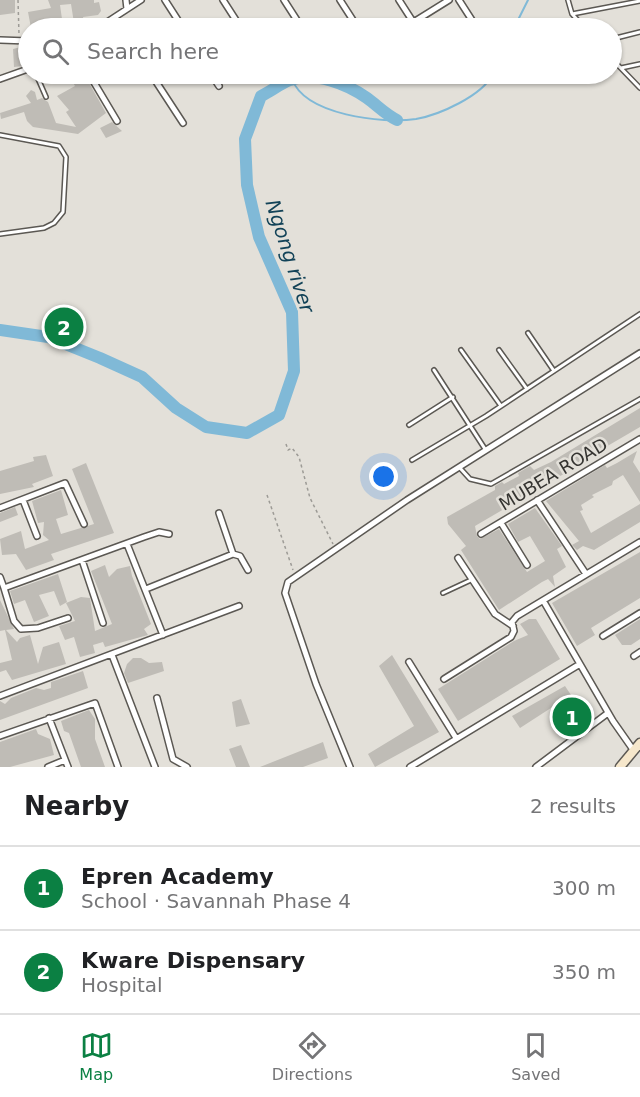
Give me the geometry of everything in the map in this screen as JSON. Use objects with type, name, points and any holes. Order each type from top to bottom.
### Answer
[{"type":"main road","points":[[620,767],[640,743]]},
{"type":"street","points":[[126,0],[127,9]]},
{"type":"street","points":[[115,18],[141,0]]},
{"type":"street","points":[[165,0],[177,18]]},
{"type":"street","points":[[223,0],[235,18]]},
{"type":"street","points":[[284,0],[296,18]]},
{"type":"street","points":[[340,0],[352,18]]},
{"type":"street","points":[[399,0],[410,18]]},
{"type":"street","points":[[425,18],[449,0]]},
{"type":"street","points":[[459,0],[471,18]]},
{"type":"street","points":[[0,40],[18,40]]},
{"type":"street","points":[[0,79],[18,73]]},
{"type":"street","points":[[95,84],[117,121]]},
{"type":"street","points":[[158,84],[183,123]]},
{"type":"street","points":[[350,767],[285,593],[288,582],[392,509],[640,353]]},
{"type":"street","points":[[638,440],[640,448]]},
{"type":"street","name":"MUBEA ROAD","points":[[481,534],[638,440]]},
{"type":"street","points":[[0,508],[65,483],[84,524]]},
{"type":"street","points":[[23,500],[37,536]]},
{"type":"street","points":[[537,500],[586,574]]},
{"type":"street","points":[[219,513],[233,554]]},
{"type":"street","points":[[501,523],[527,565]]},
{"type":"street","points":[[4,588],[159,532],[169,534]]},
{"type":"street","points":[[444,679],[511,637],[514,631],[514,619],[640,542]]},
{"type":"street","points":[[127,544],[163,635]]},
{"type":"street","points":[[146,589],[233,554],[240,556],[248,570]]},
{"type":"street","points":[[458,558],[495,614],[513,626]]},
{"type":"street","points":[[82,560],[103,623]]},
{"type":"street","points":[[0,577],[14,621],[21,629],[38,628],[68,618]]},
{"type":"street","points":[[544,602],[634,751]]},
{"type":"street","points":[[0,696],[239,606]]},
{"type":"street","points":[[603,636],[640,613]]},
{"type":"street","points":[[633,656],[640,652]]},
{"type":"street","points":[[112,655],[154,767]]},
{"type":"street","points":[[409,662],[456,738]]},
{"type":"street","points":[[410,767],[580,664]]},
{"type":"street","points":[[157,698],[173,759],[187,767]]},
{"type":"street","points":[[0,736],[95,703],[118,767]]},
{"type":"street","points":[[536,767],[609,713]]},
{"type":"street","points":[[49,718],[68,767]]},
{"type":"street","points":[[48,767],[65,760]]},
{"type":"lane","points":[[568,0],[572,14],[576,18]]},
{"type":"lane","points":[[572,14],[640,1]]},
{"type":"lane","points":[[622,36],[640,32]]},
{"type":"lane","points":[[622,68],[640,64]]},
{"type":"lane","points":[[622,71],[640,88]]},
{"type":"lane","points":[[40,84],[46,97]]},
{"type":"lane","points":[[0,135],[59,146],[66,157],[63,212],[54,223],[44,228],[0,234]]},
{"type":"lane","points":[[412,460],[501,406],[640,314]]},
{"type":"lane","points":[[528,333],[554,371]]},
{"type":"lane","points":[[461,350],[501,406]]},
{"type":"lane","points":[[499,350],[527,389]]},
{"type":"lane","points":[[434,370],[486,451]]},
{"type":"lane","points":[[409,425],[453,397]]},
{"type":"lane","points":[[459,467],[470,479],[491,484],[640,399]]},
{"type":"lane","points":[[443,593],[471,580]]},
{"type":"path","points":[[18,0],[18,18]]},
{"type":"path","points":[[286,444],[288,450],[292,448],[299,457],[310,498],[336,550]]},
{"type":"path","points":[[267,495],[296,576]]},
{"type":"building","points":[[0,0],[15,0],[15,13],[0,15]]},
{"type":"building","points":[[48,0],[94,0],[94,3],[99,2],[101,11],[98,15],[73,18],[71,4],[60,5],[62,18],[29,18],[28,12],[51,8]]},
{"type":"building","points":[[18,48],[18,67],[14,67],[13,49]]},
{"type":"building","points":[[74,84],[90,84],[106,113],[78,134],[33,127],[27,121],[24,112],[1,119],[0,113],[31,103],[26,96],[31,90],[35,92],[37,100],[42,98],[48,102],[56,123],[76,127],[66,112],[69,110],[57,96],[75,86]]},
{"type":"building","points":[[112,122],[122,131],[106,138],[100,128]]},
{"type":"building","points":[[640,408],[640,427],[568,469],[569,473],[475,526],[480,539],[499,529],[527,572],[545,561],[530,536],[518,542],[508,524],[535,508],[562,546],[557,549],[566,567],[553,576],[555,587],[548,579],[499,610],[461,550],[466,546],[448,524],[447,517],[495,490],[495,486],[502,482],[504,484],[519,476],[518,473],[530,466],[534,470],[551,462]]},
{"type":"building","points":[[637,451],[633,462],[640,473],[640,502],[623,475],[613,481],[612,485],[592,495],[594,497],[581,505],[583,510],[580,511],[591,533],[640,504],[640,522],[594,550],[583,546],[577,550],[572,545],[579,541],[546,501],[605,465],[607,468]]},
{"type":"building","points":[[46,455],[53,476],[32,484],[34,487],[0,494],[0,471],[34,461],[33,457]]},
{"type":"building","points":[[86,463],[114,533],[51,554],[54,560],[26,570],[16,554],[2,555],[0,539],[21,531],[25,549],[49,540],[43,535],[44,522],[38,523],[32,501],[61,490],[68,515],[56,519],[61,534],[94,524],[72,469]]},
{"type":"building","points":[[15,507],[18,515],[0,522],[0,513]]},
{"type":"building","points":[[640,552],[640,598],[591,628],[595,635],[577,646],[552,603]]},
{"type":"building","points":[[105,565],[109,577],[117,569],[130,566],[151,624],[144,629],[148,635],[105,647],[103,642],[93,645],[95,653],[80,657],[74,637],[65,640],[59,626],[75,621],[66,603],[81,597],[90,598],[95,631],[112,624],[91,571]]},
{"type":"building","points":[[58,574],[67,602],[60,606],[54,591],[39,595],[49,616],[34,622],[25,600],[14,604],[10,591]]},
{"type":"building","points":[[0,600],[14,629],[6,630],[17,642],[20,638],[30,635],[38,664],[43,647],[59,642],[66,664],[12,680],[6,670],[0,672],[0,663],[12,660],[5,630],[0,631]]},
{"type":"building","points":[[529,619],[536,619],[560,659],[458,721],[438,689],[514,641],[528,635],[520,624]]},
{"type":"building","points":[[640,619],[640,639],[631,645],[622,645],[615,635]]},
{"type":"building","points":[[392,655],[439,732],[375,767],[368,754],[414,726],[379,666]]},
{"type":"building","points":[[133,658],[141,658],[149,663],[162,662],[164,671],[128,683],[124,673],[127,664]]},
{"type":"building","points":[[83,671],[88,688],[0,720],[0,701],[5,704],[11,698],[36,688],[44,690],[51,688],[51,682]]},
{"type":"building","points":[[565,686],[571,695],[520,728],[512,716]]},
{"type":"building","points":[[241,699],[250,724],[236,727],[232,702]]},
{"type":"building","points":[[89,710],[95,719],[95,739],[105,767],[81,767],[69,733],[64,731],[61,721]]},
{"type":"building","points":[[36,729],[38,734],[50,739],[54,755],[10,767],[0,767],[0,742]]},
{"type":"building","points":[[323,742],[328,758],[303,767],[260,767]]},
{"type":"building","points":[[241,745],[250,767],[236,767],[229,749]]},
{"type":"waterway","name":"Ngong river","points":[[519,18],[528,0]]},
{"type":"waterway","name":"Ngong river","points":[[0,330],[48,337],[142,377],[176,408],[206,427],[247,433],[279,415],[294,371],[292,312],[259,237],[247,185],[245,139],[261,96],[281,84]]},
{"type":"waterway","name":"Ngong river","points":[[295,84],[312,101],[328,109],[384,120],[416,119],[448,109],[470,97],[485,84]]},
{"type":"waterway","name":"Ngong river","points":[[340,84],[367,98],[397,120]]},
{"type":"place","name":"Kware Dispensary","points":[[64,327]]},
{"type":"place","name":"Epren Academy","points":[[572,717]]}]
